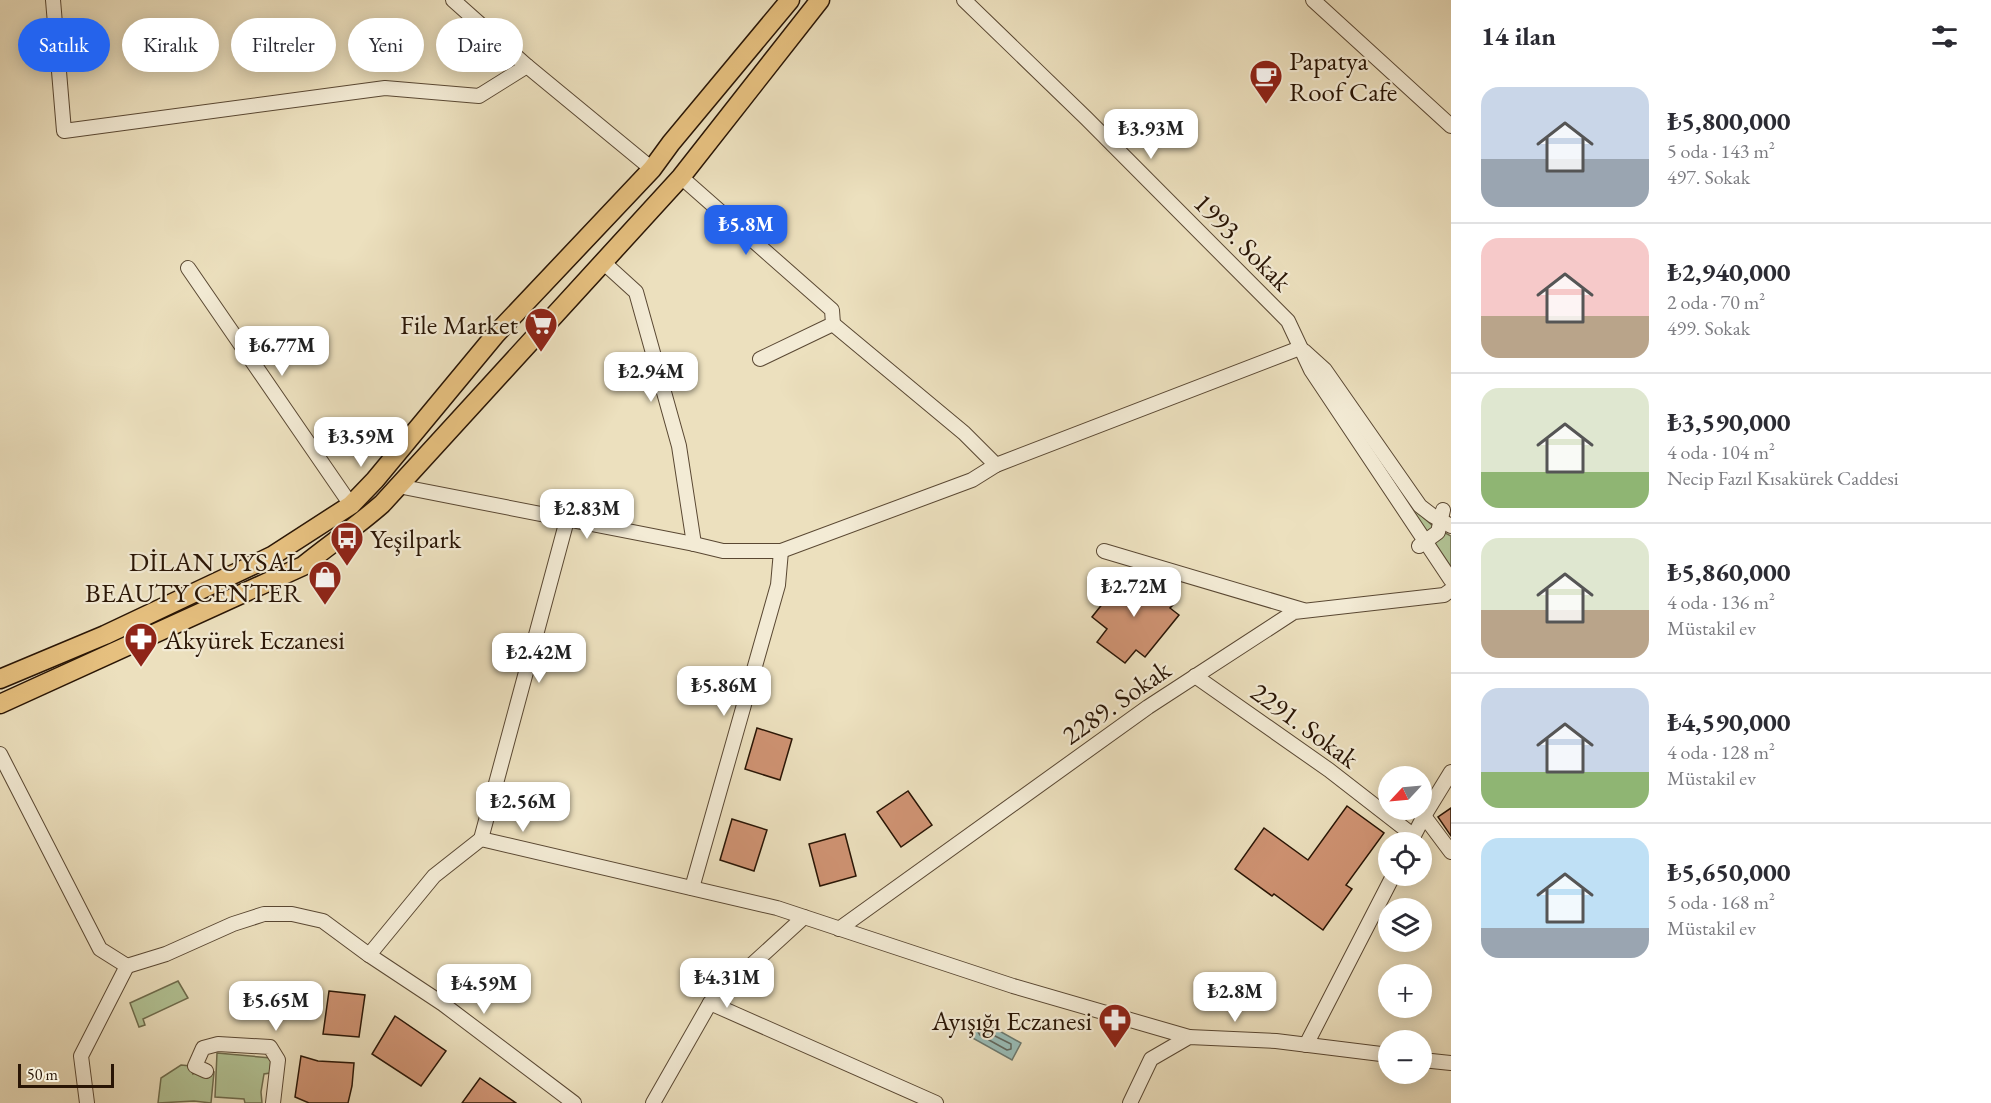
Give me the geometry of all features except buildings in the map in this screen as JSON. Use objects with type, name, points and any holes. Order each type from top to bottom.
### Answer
[{"type":"main road","points":[[0,679],[105,635],[272,556],[351,505],[375,480],[496,334],[652,169],[790,0]]},
{"type":"main road","points":[[0,704],[303,566],[357,526],[382,504],[681,177],[820,0]]},
{"type":"main road","points":[[652,169],[681,177]]},
{"type":"main road","points":[[375,480],[398,486]]},
{"type":"street","points":[[53,0],[64,131],[385,88],[479,96],[527,66]]},
{"type":"street","points":[[453,0],[527,66],[652,169]]},
{"type":"street","name":"1993. Sokak","points":[[964,0],[1086,118],[1288,321],[1311,370],[1422,544],[1451,580]]},
{"type":"street","points":[[1313,0],[1451,126]]},
{"type":"street","points":[[681,177],[832,317],[964,432],[996,465]]},
{"type":"street","points":[[603,262],[636,292],[679,446],[694,544]]},
{"type":"street","points":[[188,268],[351,505]]},
{"type":"street","points":[[760,359],[832,317]]},
{"type":"street","points":[[398,486],[723,551],[782,551],[972,480],[996,465],[1300,348]]},
{"type":"street","name":"1993. Sokak","points":[[1300,348],[1325,370],[1420,506],[1446,519]]},
{"type":"street","points":[[1422,544],[1438,532],[1446,519]]},
{"type":"street","points":[[369,956],[434,876],[481,839],[567,520]]},
{"type":"street","points":[[692,888],[778,585],[782,551]]},
{"type":"street","points":[[1104,552],[1303,610]]},
{"type":"street","name":"2289. Sokak","points":[[840,928],[1148,707],[1294,612],[1444,595],[1451,590]]},
{"type":"street","name":"2291. Sokak","points":[[1195,676],[1329,770],[1403,832]]},
{"type":"street","points":[[0,753],[100,949],[127,966]]},
{"type":"street","points":[[1432,803],[1451,772]]},
{"type":"street","points":[[1427,820],[1451,852]]},
{"type":"street","points":[[481,839],[777,908],[1013,986],[1189,1036],[1276,1041],[1378,1054]]},
{"type":"street","points":[[1306,1045],[1388,886]]},
{"type":"street","points":[[87,1103],[81,1056],[127,966],[166,954],[233,924],[264,914],[292,914],[323,921],[369,956],[442,1004],[574,1103]]},
{"type":"street","points":[[653,1103],[711,1003],[804,917]]},
{"type":"street","points":[[711,1003],[936,1103]]},
{"type":"street","points":[[1130,1103],[1151,1059],[1189,1036]]},
{"type":"street","points":[[206,1071],[195,1066],[203,1048],[218,1044],[270,1047],[278,1060],[273,1103]]},
{"type":"street","points":[[1432,1061],[1451,1063]]},
{"type":"green space","points":[[1313,365],[1415,510],[1434,527],[1451,536],[1451,568]]},
{"type":"green space","points":[[178,981],[188,998],[143,1019],[145,1025],[139,1027],[130,1003]]},
{"type":"green space","points":[[217,1053],[271,1058],[270,1073],[264,1074],[262,1103],[245,1103],[244,1099],[215,1097]]},
{"type":"green space","points":[[181,1065],[191,1066],[193,1074],[197,1071],[214,1072],[211,1103],[194,1101],[158,1103],[161,1078]]},
{"type":"water","points":[[978,1019],[1021,1043],[1012,1060],[969,1036]]},
{"type":"place","name":"Papatya Roof Cafe","points":[[1266,105]]},
{"type":"place","name":"File Market","points":[[541,353]]},
{"type":"place","name":"Yeşilpark","points":[[347,567]]},
{"type":"place","name":"DİLAN UYSAL BEAUTY CENTER","points":[[325,606]]},
{"type":"place","name":"Akyürek Eczanesi","points":[[141,668]]},
{"type":"place","name":"Ayışığı Eczanesi","points":[[1115,1049]]}]
